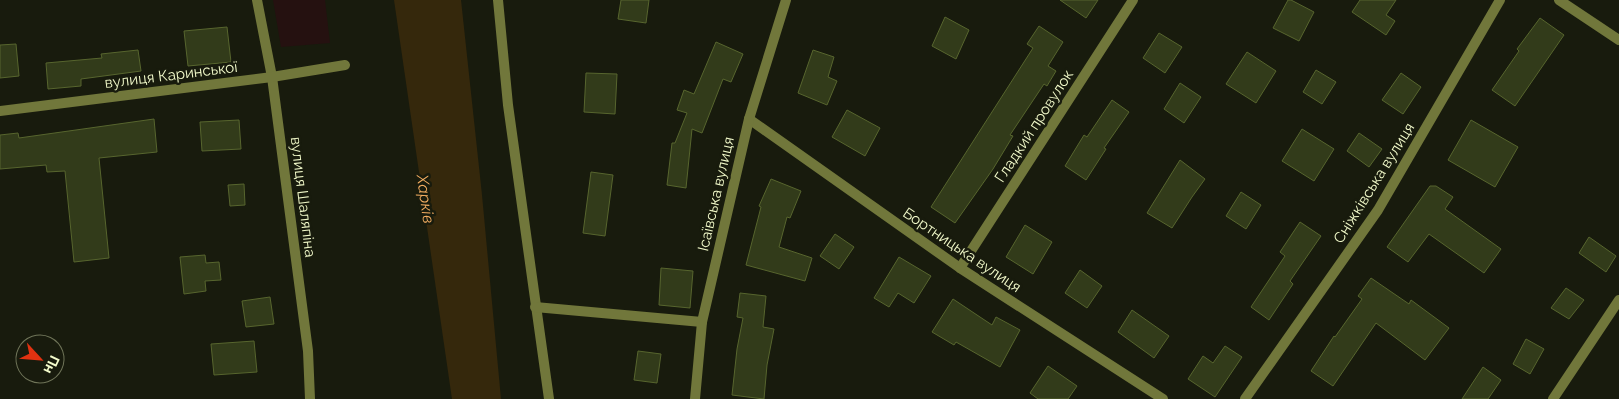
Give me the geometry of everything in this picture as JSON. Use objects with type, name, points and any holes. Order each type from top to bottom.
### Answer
[{"type":"street","name":"вулиця Шаляпіна","points":[[257,0],[272,77],[308,351],[310,399]]},
{"type":"street","points":[[498,0],[508,105],[549,399]]},
{"type":"street","name":"Ісаївська вулиця","points":[[695,399],[702,322],[748,119],[786,0]]},
{"type":"street","name":"Гладкий провулок","points":[[960,268],[1133,0]]},
{"type":"street","name":"Сніжківська вулиця","points":[[1245,399],[1378,210],[1500,0]]},
{"type":"street","points":[[1559,0],[1619,40]]},
{"type":"street","name":"вулиця Каринської","points":[[0,112],[272,77],[345,65]]},
{"type":"street","name":"Бортницька вулиця","points":[[748,119],[960,268],[1163,399]]},
{"type":"street","points":[[535,307],[702,322]]},
{"type":"street","points":[[1553,399],[1617,308]]},
{"type":"shaded area","points":[[273,0],[325,0],[330,43],[281,47]]},
{"type":"water","name":"Харків","points":[[394,0],[461,0],[501,399],[452,399]]},
{"type":"building","points":[[621,0],[649,0],[646,23],[618,19]]},
{"type":"building","points":[[1060,0],[1098,0],[1086,18]]},
{"type":"building","points":[[1288,0],[1314,12],[1299,41],[1273,28]]},
{"type":"building","points":[[1360,0],[1396,0],[1386,15],[1395,21],[1386,35],[1352,12]]},
{"type":"building","points":[[945,17],[969,30],[956,59],[932,46]]},
{"type":"building","points":[[1540,18],[1564,35],[1515,106],[1492,90],[1519,51],[1517,49]]},
{"type":"building","points":[[1039,26],[1063,42],[1048,66],[1056,71],[1047,86],[1044,84],[1010,135],[1013,136],[993,169],[955,223],[931,207],[1033,48],[1027,44]]},
{"type":"building","points":[[227,27],[231,62],[188,66],[184,31]]},
{"type":"building","points":[[1159,33],[1182,47],[1165,73],[1143,58]]},
{"type":"building","points":[[716,42],[743,54],[731,82],[723,79],[702,133],[692,129],[686,188],[667,185],[672,143],[675,143],[687,113],[677,110],[684,90],[694,94]]},
{"type":"building","points":[[16,44],[19,76],[0,78],[0,45]]},
{"type":"building","points":[[138,50],[141,71],[81,79],[81,86],[48,89],[46,63],[102,58],[101,54]]},
{"type":"building","points":[[813,50],[834,57],[828,77],[837,81],[827,105],[798,93]]},
{"type":"building","points":[[1247,52],[1276,71],[1256,103],[1226,84]]},
{"type":"building","points":[[1316,70],[1336,82],[1322,104],[1303,92]]},
{"type":"building","points":[[586,73],[617,74],[615,114],[584,112]]},
{"type":"building","points":[[1401,73],[1421,87],[1403,114],[1382,100]]},
{"type":"building","points":[[1180,83],[1201,97],[1184,123],[1164,109]]},
{"type":"building","points":[[1112,100],[1129,112],[1104,148],[1106,149],[1086,180],[1065,166],[1084,135],[1087,137]]},
{"type":"building","points":[[847,110],[880,128],[865,156],[832,137]]},
{"type":"building","points":[[154,119],[157,152],[99,158],[109,258],[74,262],[65,171],[47,172],[46,165],[0,169],[0,135],[18,133],[19,138]]},
{"type":"building","points":[[239,120],[241,149],[202,151],[200,122]]},
{"type":"building","points":[[1471,120],[1518,147],[1495,187],[1448,160]]},
{"type":"building","points":[[1302,129],[1334,149],[1314,181],[1282,161]]},
{"type":"building","points":[[1359,133],[1382,149],[1369,167],[1347,151]]},
{"type":"building","points":[[1180,160],[1205,179],[1172,228],[1147,213]]},
{"type":"building","points":[[591,172],[613,175],[605,236],[583,233]]},
{"type":"building","points":[[771,179],[801,191],[790,218],[787,217],[779,247],[812,258],[805,281],[746,265],[761,207],[759,206]]},
{"type":"building","points":[[244,184],[245,205],[230,206],[228,185]]},
{"type":"building","points":[[1430,186],[1436,186],[1453,197],[1445,209],[1501,249],[1484,273],[1429,234],[1408,262],[1387,247]]},
{"type":"building","points":[[1241,192],[1261,205],[1246,229],[1226,216]]},
{"type":"building","points":[[1300,222],[1321,236],[1290,281],[1293,284],[1269,320],[1251,307],[1285,256],[1280,252]]},
{"type":"building","points":[[1025,225],[1052,242],[1033,274],[1006,257]]},
{"type":"building","points":[[835,234],[854,247],[839,269],[820,256]]},
{"type":"building","points":[[1589,237],[1616,256],[1606,272],[1579,253]]},
{"type":"building","points":[[205,255],[206,263],[219,262],[221,280],[205,281],[206,291],[184,294],[180,257]]},
{"type":"building","points":[[899,257],[931,276],[914,303],[898,293],[889,307],[874,298]]},
{"type":"building","points":[[661,268],[693,271],[690,308],[659,305]]},
{"type":"building","points":[[1080,270],[1102,286],[1087,308],[1065,293]]},
{"type":"building","points":[[1371,278],[1409,304],[1411,300],[1449,328],[1425,360],[1376,323],[1333,386],[1311,371],[1362,299],[1358,296]]},
{"type":"building","points":[[1566,288],[1584,300],[1569,319],[1551,308]]},
{"type":"building","points":[[740,293],[766,296],[763,327],[774,329],[767,365],[764,399],[732,395],[737,349],[743,318],[737,317]]},
{"type":"building","points":[[270,297],[274,324],[246,327],[242,301]]},
{"type":"building","points":[[953,299],[992,325],[996,317],[1020,330],[1000,367],[956,342],[954,345],[932,332]]},
{"type":"building","points":[[1132,310],[1169,336],[1154,358],[1118,332]]},
{"type":"building","points":[[1526,339],[1544,349],[1530,374],[1513,364]]},
{"type":"building","points":[[254,341],[257,372],[214,375],[211,344]]},
{"type":"building","points":[[1225,346],[1242,357],[1215,397],[1188,379],[1203,356],[1213,363]]},
{"type":"building","points":[[638,351],[661,354],[657,383],[634,380]]},
{"type":"building","points":[[1048,366],[1077,386],[1068,399],[1038,399],[1030,393]]},
{"type":"building","points":[[1483,367],[1501,380],[1488,399],[1462,399]]}]
